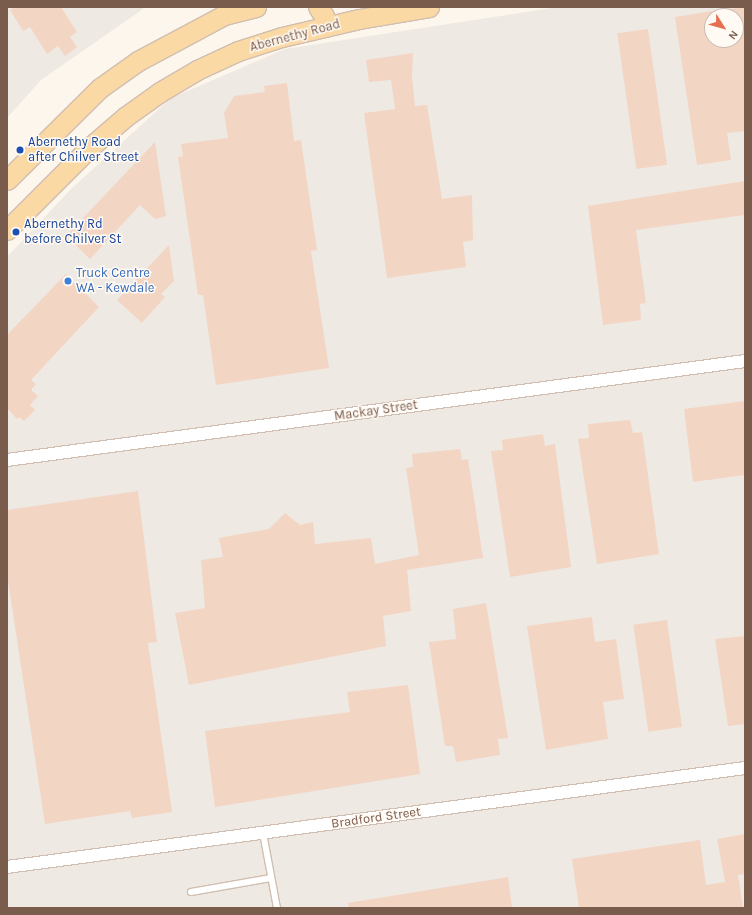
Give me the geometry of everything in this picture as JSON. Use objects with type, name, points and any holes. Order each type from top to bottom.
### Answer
[{"type":"main road","points":[[7,180],[94,93],[138,61],[224,15],[256,7]]},
{"type":"main road","points":[[318,7],[324,16],[326,27]]},
{"type":"main road","name":"Abernethy Road","points":[[7,230],[89,148],[160,92],[197,70],[238,51],[282,37],[411,9],[429,7]]},
{"type":"street","name":"Mackay Street","points":[[7,460],[745,361]]},
{"type":"street","name":"Bradford Street","points":[[7,867],[745,768]]},
{"type":"lane","points":[[263,833],[277,908]]},
{"type":"lane","points":[[191,892],[271,878]]},
{"type":"shaded area","points":[[7,7],[142,7],[143,9],[41,80],[7,118]]},
{"type":"shaded area","points":[[558,7],[745,7],[745,908],[7,908],[7,257],[71,189],[171,98],[285,49]]},
{"type":"building","points":[[15,7],[61,7],[77,32],[70,37],[77,47],[65,56],[58,46],[47,54],[30,27],[23,31],[10,10]]},
{"type":"building","points":[[745,7],[745,131],[727,133],[731,160],[697,165],[675,17],[704,12],[704,48],[744,48],[744,8],[738,8]]},
{"type":"building","points":[[648,29],[667,165],[636,169],[617,33]]},
{"type":"building","points":[[413,53],[412,77],[415,106],[427,105],[442,199],[472,195],[473,240],[463,242],[466,267],[387,278],[364,113],[395,109],[391,80],[369,82],[366,60]]},
{"type":"building","points":[[287,83],[294,141],[301,140],[317,250],[311,251],[329,368],[216,385],[203,295],[198,295],[178,157],[183,156],[181,144],[228,138],[224,113],[234,96],[265,92],[264,86]]},
{"type":"building","points":[[155,142],[166,216],[155,219],[140,205],[90,259],[66,236]]},
{"type":"building","points":[[745,181],[745,215],[636,230],[646,303],[640,304],[641,320],[603,325],[588,206]]},
{"type":"building","points":[[169,245],[174,281],[161,294],[165,297],[142,323],[117,300]]},
{"type":"building","points":[[66,274],[99,307],[31,380],[36,384],[31,390],[38,396],[30,405],[35,410],[24,421],[19,417],[17,419],[7,408],[7,335]]},
{"type":"building","points":[[745,401],[745,475],[693,482],[684,409]]},
{"type":"building","points":[[630,420],[633,433],[642,432],[659,554],[597,564],[578,439],[589,438],[588,424]]},
{"type":"building","points":[[543,434],[545,446],[555,444],[571,567],[510,577],[491,451],[503,450],[502,440]]},
{"type":"building","points":[[460,449],[462,460],[468,459],[483,558],[407,570],[411,611],[383,616],[386,646],[189,685],[175,613],[205,608],[201,560],[223,557],[219,538],[269,529],[285,513],[300,525],[313,522],[315,544],[371,538],[375,564],[419,555],[406,468],[413,467],[412,454]]},
{"type":"building","points":[[138,491],[157,642],[148,643],[172,812],[132,818],[130,811],[45,824],[7,574],[7,510]]},
{"type":"building","points":[[486,603],[508,738],[498,739],[500,755],[456,762],[453,746],[445,746],[429,642],[456,639],[453,609]]},
{"type":"building","points":[[592,617],[595,642],[616,639],[624,699],[603,702],[608,739],[546,750],[527,626]]},
{"type":"building","points":[[667,620],[682,727],[648,732],[633,625]]},
{"type":"building","points":[[745,636],[745,724],[728,726],[715,639]]},
{"type":"building","points":[[408,685],[420,774],[215,807],[205,731],[350,712],[347,692]]},
{"type":"building","points":[[745,834],[745,874],[738,875],[743,908],[579,908],[572,859],[700,840],[706,885],[725,882],[717,839]]},
{"type":"building","points":[[508,877],[512,908],[349,908],[348,903]]},
{"type":"place","name":"Abernethy Road after Chilver Street","points":[[20,150]]},
{"type":"place","name":"Abernethy Rd before Chilver St","points":[[16,232]]},
{"type":"place","name":"Truck Centre WA - Kewdale","points":[[68,281]]}]
